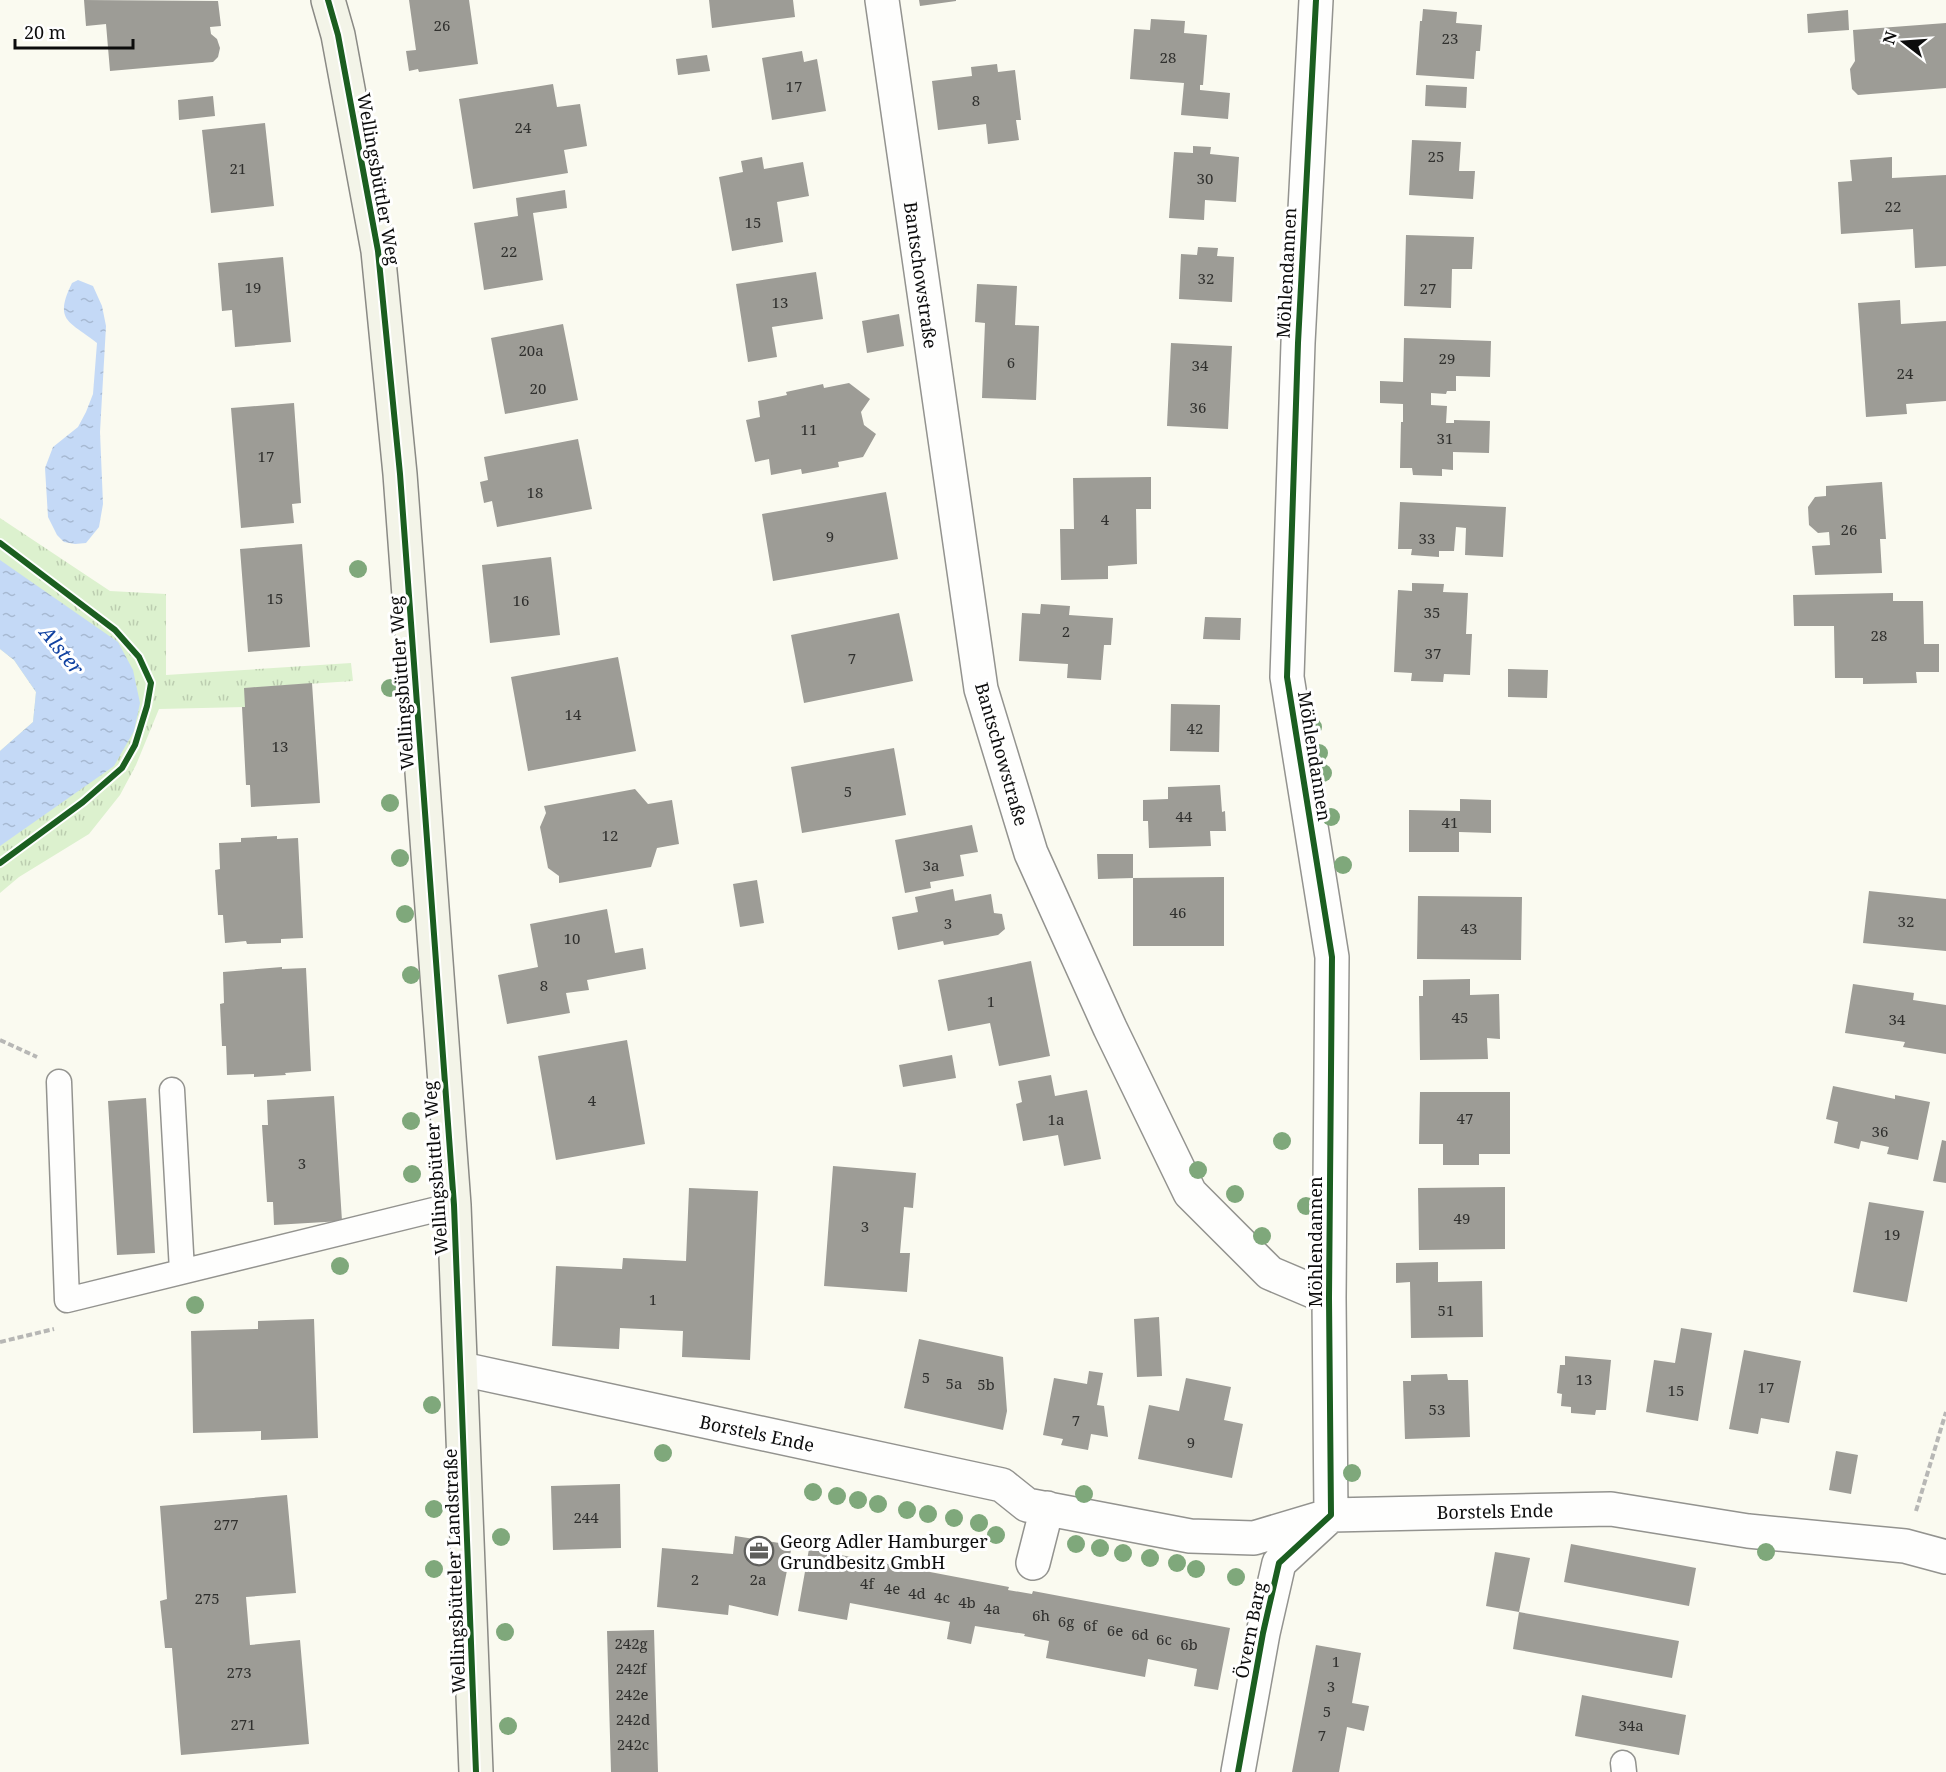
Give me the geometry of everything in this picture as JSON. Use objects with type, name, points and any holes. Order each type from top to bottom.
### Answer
[{"type":"main road","name":"Wellingsbüttler Weg","points":[[328,0],[338,35],[378,250],[400,474],[454,1205],[462,1369]]},
{"type":"main road","name":"Wellingsbütteler Landstraße","points":[[462,1369],[476,1772]]},
{"type":"street","name":"Bantschowstraße","points":[[882,0],[981,689],[1031,853],[1110,1028],[1190,1193],[1269,1273],[1329,1298]]},
{"type":"street","name":"Möhlendannen","points":[[1316,0],[1298,343],[1287,676],[1332,957],[1329,1298],[1331,1515]]},
{"type":"street","name":"Borstels Ende","points":[[462,1369],[1002,1485],[1027,1505],[1190,1536],[1254,1538],[1331,1515],[1611,1509],[1748,1531],[1905,1546],[1946,1557]]},
{"type":"street","points":[[1033,1563],[1047,1508]]},
{"type":"street","name":"Övern Barg","points":[[1238,1772],[1263,1633],[1279,1563],[1331,1515]]},
{"type":"lane","points":[[59,1082],[67,1300],[454,1205]]},
{"type":"lane","points":[[172,1090],[182,1271]]},
{"type":"path","points":[[0,543],[115,630],[139,657],[151,683],[147,706],[135,745],[122,768],[83,802],[0,863]]},
{"type":"path","points":[[0,1040],[40,1058],[59,1082]]},
{"type":"path","points":[[1905,1546],[1946,1412]]},
{"type":"green space","points":[[0,518],[110,591],[166,594],[166,675],[351,663],[353,681],[245,688],[245,707],[159,709],[136,765],[120,795],[89,834],[19,877],[0,893],[0,751],[33,722],[36,692],[14,660],[0,649]]},
{"type":"water","points":[[78,280],[93,286],[102,306],[106,326],[100,432],[103,504],[99,527],[86,543],[75,544],[64,542],[57,535],[48,517],[45,468],[53,447],[78,427],[93,394],[97,343],[72,325],[64,313],[64,306],[72,283]]},
{"type":"water","name":"Alster","points":[[0,560],[118,642],[133,670],[140,703],[134,731],[114,766],[0,846],[0,751],[33,722],[36,692],[14,660],[0,649]]},
{"type":"building","points":[[84,0],[218,1],[221,26],[210,27],[211,34],[217,39],[220,48],[218,57],[213,62],[110,71],[106,24],[86,26]]},
{"type":"building","points":[[409,0],[469,0],[478,64],[419,72],[418,69],[409,71],[406,51],[416,50]]},
{"type":"building","points":[[709,0],[793,0],[795,17],[712,28]]},
{"type":"building","points":[[919,0],[956,0],[956,1],[920,6]]},
{"type":"building","points":[[1423,9],[1457,12],[1456,23],[1482,25],[1480,51],[1476,51],[1474,79],[1416,75]]},
{"type":"building","points":[[1848,10],[1849,30],[1808,33],[1807,14]]},
{"type":"building","points":[[1151,19],[1185,21],[1184,33],[1207,35],[1203,85],[1200,85],[1200,90],[1230,93],[1228,119],[1181,115],[1184,83],[1130,79],[1134,29],[1150,30]]},
{"type":"building","points":[[1946,23],[1946,88],[1858,95],[1852,89],[1850,69],[1855,61],[1853,30]]},
{"type":"building","points":[[802,51],[804,62],[817,59],[826,111],[772,120],[762,58]]},
{"type":"building","points":[[707,55],[710,71],[678,75],[676,59]]},
{"type":"building","points":[[997,64],[998,72],[1015,70],[1021,120],[1016,120],[1019,140],[988,144],[986,124],[938,130],[932,81],[972,76],[971,67]]},
{"type":"building","points":[[553,84],[557,107],[580,104],[587,146],[564,150],[568,173],[473,189],[459,99]]},
{"type":"building","points":[[1426,85],[1467,87],[1466,108],[1425,106]]},
{"type":"building","points":[[213,96],[215,116],[179,120],[178,100]]},
{"type":"building","points":[[265,123],[274,206],[211,213],[202,130]]},
{"type":"building","points":[[1412,140],[1461,142],[1459,171],[1475,171],[1473,199],[1409,195]]},
{"type":"building","points":[[1193,146],[1211,147],[1210,154],[1239,157],[1236,202],[1205,200],[1204,220],[1169,218],[1174,152],[1193,153]]},
{"type":"building","points":[[762,157],[764,169],[803,162],[809,196],[777,202],[783,242],[732,251],[719,177],[743,172],[741,161]]},
{"type":"building","points":[[1892,157],[1892,178],[1946,175],[1946,266],[1915,268],[1913,229],[1841,234],[1838,182],[1852,181],[1850,160]]},
{"type":"building","points":[[565,190],[567,208],[533,213],[543,280],[484,290],[474,223],[518,216],[516,198]]},
{"type":"building","points":[[1406,235],[1474,237],[1472,269],[1452,269],[1451,308],[1404,306]]},
{"type":"building","points":[[1198,247],[1218,248],[1217,256],[1234,257],[1232,302],[1179,299],[1181,254],[1197,255]]},
{"type":"building","points":[[283,257],[291,342],[235,347],[232,310],[222,311],[218,263]]},
{"type":"building","points":[[816,272],[823,319],[772,327],[777,357],[748,362],[736,284]]},
{"type":"building","points":[[977,284],[1017,286],[1015,325],[1039,326],[1036,400],[982,398],[985,323],[975,322]]},
{"type":"building","points":[[1900,300],[1901,324],[1946,321],[1946,401],[1906,404],[1907,414],[1866,417],[1858,303]]},
{"type":"building","points":[[899,314],[904,346],[867,353],[862,321]]},
{"type":"building","points":[[563,324],[578,400],[505,414],[491,338]]},
{"type":"building","points":[[1404,338],[1491,341],[1490,377],[1456,376],[1456,391],[1447,391],[1446,394],[1431,393],[1431,405],[1447,406],[1446,423],[1454,423],[1454,420],[1490,421],[1489,453],[1453,452],[1453,470],[1442,469],[1442,476],[1413,475],[1412,468],[1400,468],[1403,404],[1380,403],[1380,381],[1403,382]]},
{"type":"building","points":[[1171,343],[1232,346],[1228,429],[1167,426]]},
{"type":"building","points":[[849,383],[870,399],[861,412],[864,425],[876,434],[863,457],[838,462],[839,467],[802,474],[801,469],[771,475],[769,459],[755,462],[746,420],[760,417],[758,401],[823,384],[824,388]]},
{"type":"building","points":[[294,403],[301,503],[292,504],[294,523],[241,528],[231,408]]},
{"type":"building","points":[[578,439],[592,509],[497,527],[492,501],[484,503],[480,482],[488,480],[484,457]]},
{"type":"building","points":[[1151,477],[1151,509],[1136,509],[1137,564],[1108,566],[1108,579],[1061,580],[1060,529],[1074,529],[1073,478]]},
{"type":"building","points":[[1882,482],[1886,539],[1880,539],[1882,573],[1815,575],[1812,546],[1830,545],[1829,532],[1818,533],[1809,525],[1808,507],[1815,497],[1826,496],[1826,486]]},
{"type":"building","points":[[886,492],[898,559],[773,581],[762,514]]},
{"type":"building","points":[[1400,502],[1506,507],[1503,557],[1465,555],[1466,528],[1456,527],[1454,551],[1439,551],[1439,557],[1411,555],[1412,549],[1398,549]]},
{"type":"building","points":[[302,544],[310,647],[248,652],[240,549]]},
{"type":"building","points":[[551,557],[560,635],[490,643],[482,565]]},
{"type":"building","points":[[1412,583],[1444,584],[1443,592],[1468,593],[1466,634],[1472,634],[1470,675],[1444,674],[1443,682],[1411,681],[1412,673],[1394,672],[1398,590],[1412,591]]},
{"type":"building","points":[[1893,593],[1893,601],[1923,601],[1924,644],[1939,644],[1939,672],[1916,672],[1917,683],[1863,684],[1863,678],[1835,678],[1834,626],[1794,626],[1793,595]]},
{"type":"building","points":[[1041,604],[1070,606],[1069,615],[1113,618],[1111,645],[1104,645],[1101,680],[1067,678],[1068,664],[1019,661],[1022,613],[1040,614]]},
{"type":"building","points":[[899,613],[913,681],[804,703],[791,635]]},
{"type":"building","points":[[1205,617],[1241,618],[1240,640],[1203,639]]},
{"type":"building","points":[[618,657],[636,751],[528,771],[511,677]]},
{"type":"building","points":[[1508,669],[1548,670],[1547,698],[1508,697]]},
{"type":"building","points":[[312,683],[320,803],[251,807],[250,785],[246,785],[242,707],[245,707],[244,688]]},
{"type":"building","points":[[1171,704],[1220,705],[1219,752],[1170,751]]},
{"type":"building","points":[[894,748],[906,815],[802,833],[791,767]]},
{"type":"building","points":[[1220,785],[1226,831],[1210,831],[1211,846],[1149,848],[1148,821],[1143,821],[1143,800],[1168,799],[1168,787]]},
{"type":"building","points":[[635,789],[648,804],[672,800],[679,844],[657,848],[651,867],[559,883],[559,876],[548,868],[540,827],[546,813],[544,806]]},
{"type":"building","points":[[1460,799],[1491,800],[1491,833],[1459,832],[1459,852],[1409,852],[1409,810],[1460,811]]},
{"type":"building","points":[[972,825],[978,852],[960,855],[964,876],[930,882],[931,888],[905,893],[895,840]]},
{"type":"building","points":[[277,836],[277,839],[298,838],[303,938],[281,939],[281,943],[247,944],[246,941],[225,943],[223,915],[218,915],[215,870],[220,869],[219,843],[241,842],[241,838]]},
{"type":"building","points":[[1097,854],[1133,854],[1133,878],[1098,879]]},
{"type":"building","points":[[1224,877],[1224,946],[1133,946],[1133,878]]},
{"type":"building","points":[[757,880],[764,923],[740,927],[733,884]]},
{"type":"building","points":[[953,889],[955,901],[991,894],[994,913],[1002,914],[1005,929],[998,935],[944,945],[943,941],[898,950],[892,917],[918,912],[915,897]]},
{"type":"building","points":[[1869,891],[1946,899],[1946,951],[1863,943]]},
{"type":"building","points":[[1418,896],[1522,897],[1521,960],[1417,959]]},
{"type":"building","points":[[607,909],[615,953],[643,948],[646,969],[587,980],[589,990],[566,993],[570,1013],[507,1024],[498,975],[538,967],[530,924]]},
{"type":"building","points":[[1031,961],[1050,1056],[999,1066],[990,1023],[948,1031],[938,980]]},
{"type":"building","points":[[282,967],[282,969],[306,968],[311,1071],[254,1077],[254,1074],[227,1075],[226,1046],[222,1046],[220,1004],[224,1003],[223,972]]},
{"type":"building","points":[[1470,979],[1470,995],[1499,994],[1500,1039],[1487,1038],[1488,1059],[1420,1060],[1419,996],[1423,996],[1423,980]]},
{"type":"building","points":[[1853,984],[1914,993],[1913,1000],[1946,1005],[1946,1054],[1903,1047],[1905,1042],[1845,1033]]},
{"type":"building","points":[[627,1040],[645,1144],[556,1160],[538,1056]]},
{"type":"building","points":[[952,1055],[956,1078],[903,1087],[899,1065]]},
{"type":"building","points":[[1051,1075],[1055,1096],[1087,1090],[1101,1159],[1064,1166],[1058,1135],[1023,1141],[1016,1104],[1022,1102],[1018,1081]]},
{"type":"building","points":[[1833,1086],[1895,1099],[1895,1095],[1930,1102],[1918,1160],[1887,1154],[1889,1147],[1861,1141],[1859,1149],[1834,1143],[1838,1122],[1826,1119]]},
{"type":"building","points":[[1420,1092],[1510,1092],[1510,1154],[1479,1154],[1479,1165],[1443,1165],[1443,1144],[1419,1144]]},
{"type":"building","points":[[334,1096],[342,1221],[274,1225],[273,1202],[267,1202],[262,1125],[268,1125],[267,1100]]},
{"type":"building","points":[[146,1098],[155,1253],[117,1255],[108,1101]]},
{"type":"building","points":[[1942,1140],[1946,1141],[1946,1183],[1933,1181]]},
{"type":"building","points":[[833,1166],[916,1173],[913,1208],[904,1207],[900,1253],[910,1253],[907,1292],[824,1286]]},
{"type":"building","points":[[1505,1187],[1505,1249],[1419,1250],[1418,1188]]},
{"type":"building","points":[[689,1188],[758,1191],[750,1360],[682,1357],[683,1331],[620,1328],[619,1349],[552,1346],[556,1266],[622,1269],[623,1258],[686,1261]]},
{"type":"building","points":[[1869,1202],[1924,1211],[1907,1302],[1853,1292]]},
{"type":"building","points":[[1438,1262],[1438,1282],[1482,1281],[1483,1337],[1411,1338],[1410,1282],[1396,1283],[1396,1263]]},
{"type":"building","points":[[1159,1317],[1162,1376],[1137,1377],[1134,1319]]},
{"type":"building","points":[[314,1319],[318,1438],[261,1440],[261,1431],[193,1433],[191,1331],[258,1329],[258,1321]]},
{"type":"building","points":[[1681,1328],[1712,1333],[1698,1421],[1646,1412],[1654,1360],[1675,1363]]},
{"type":"building","points":[[919,1339],[1003,1357],[1007,1411],[1003,1430],[904,1408]]},
{"type":"building","points":[[1744,1350],[1801,1361],[1789,1423],[1761,1418],[1758,1434],[1729,1429]]},
{"type":"building","points":[[1565,1356],[1611,1360],[1606,1410],[1596,1410],[1595,1415],[1571,1413],[1571,1407],[1561,1406],[1562,1394],[1557,1393],[1560,1365],[1565,1365]]},
{"type":"building","points":[[1089,1371],[1103,1373],[1097,1405],[1104,1406],[1108,1437],[1091,1434],[1088,1450],[1061,1445],[1063,1439],[1043,1435],[1054,1378],[1087,1384]]},
{"type":"building","points":[[1447,1374],[1448,1380],[1468,1380],[1470,1437],[1405,1439],[1403,1381],[1411,1381],[1411,1375]]},
{"type":"building","points":[[1186,1378],[1231,1387],[1224,1420],[1243,1424],[1232,1478],[1138,1459],[1149,1405],[1179,1411]]},
{"type":"building","points":[[1836,1451],[1858,1455],[1851,1494],[1829,1490]]},
{"type":"building","points":[[620,1484],[621,1548],[553,1550],[551,1486]]},
{"type":"building","points":[[287,1495],[296,1593],[246,1597],[250,1645],[300,1640],[309,1744],[181,1755],[172,1648],[165,1648],[160,1601],[167,1599],[160,1506]]},
{"type":"building","points":[[735,1536],[792,1545],[778,1616],[729,1605],[728,1615],[657,1607],[662,1548],[733,1554]]},
{"type":"building","points":[[1571,1544],[1696,1568],[1689,1606],[1564,1582]]},
{"type":"building","points":[[809,1549],[1009,1587],[1008,1590],[1032,1594],[1033,1591],[1230,1628],[1218,1690],[1194,1686],[1197,1669],[1148,1659],[1145,1677],[1046,1658],[1049,1641],[1024,1636],[1025,1634],[975,1626],[971,1644],[947,1639],[950,1622],[850,1603],[847,1620],[798,1611]]},
{"type":"building","points":[[1495,1552],[1530,1558],[1519,1612],[1486,1606]]},
{"type":"building","points":[[1519,1612],[1679,1641],[1672,1678],[1513,1649]]},
{"type":"building","points":[[654,1630],[658,1772],[611,1772],[607,1631]]},
{"type":"building","points":[[1316,1645],[1361,1653],[1352,1703],[1369,1706],[1364,1731],[1347,1727],[1339,1772],[1292,1772]]},
{"type":"building","points":[[1582,1695],[1686,1715],[1679,1755],[1575,1736]]},
{"type":"cycle path","points":[[328,0],[338,35],[378,251],[400,474],[454,1205],[476,1772]]},
{"type":"cycle path","points":[[1238,1772],[1263,1633],[1279,1563],[1331,1515],[1329,1298],[1332,957],[1287,677],[1298,343],[1316,0]]},
{"type":"cycle path","points":[[0,543],[115,630],[139,657],[151,683],[147,706],[135,745],[122,768],[83,802],[0,863]]},
{"type":"place","name":"Georg Adler Hamburger Grundbesitz GmbH","points":[[759,1551]]}]
